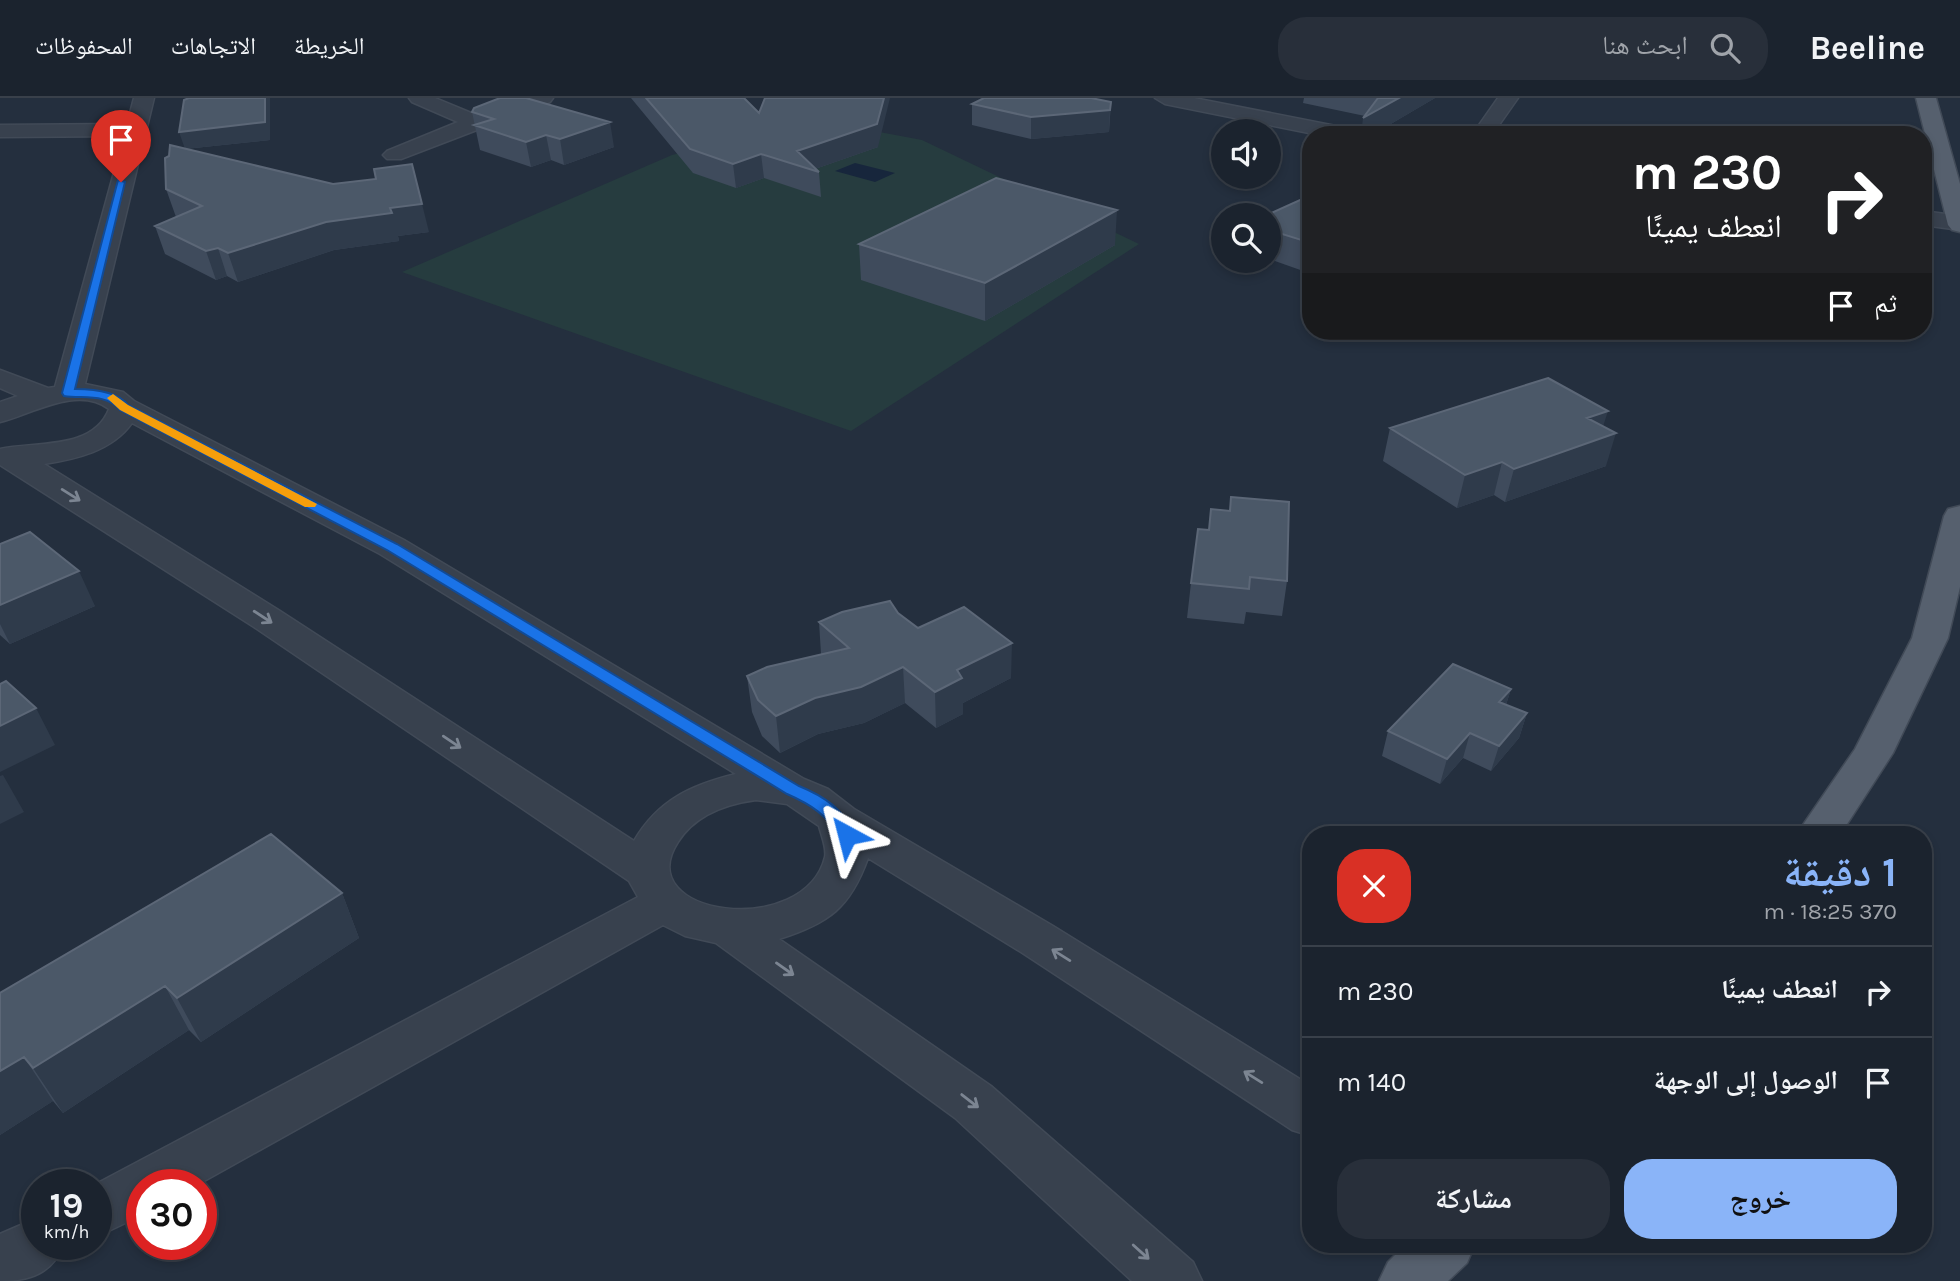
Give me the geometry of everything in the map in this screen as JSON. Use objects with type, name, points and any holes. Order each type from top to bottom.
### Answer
[{"type":"main road","points":[[1926,98],[1960,224]]},
{"type":"main road","points":[[1823,826],[1873,753],[1930,638],[1960,516]]},
{"type":"main road","points":[[1408,1281],[1438,1253]]},
{"type":"street","points":[[56,395],[144,98]]},
{"type":"street","points":[[419,98],[475,122]]},
{"type":"street","points":[[394,155],[543,98]]},
{"type":"street","points":[[1165,98],[1306,126]]},
{"type":"street","points":[[1488,126],[1508,98]]},
{"type":"street","points":[[0,131],[134,130]]},
{"type":"street","points":[[1932,219],[1960,224]]},
{"type":"street","points":[[0,377],[56,395]]},
{"type":"street","points":[[0,412],[56,395],[106,395],[118,400],[124,407],[392,547],[793,790],[819,802],[839,820],[1037,939],[1302,1108]]},
{"type":"street","points":[[7,457],[59,452],[92,441],[116,426],[123,416],[124,407]]},
{"type":"street","points":[[7,457],[267,619],[657,888],[689,920],[730,929],[766,926],[815,906],[837,884],[849,859],[847,835],[839,820]]},
{"type":"street","points":[[657,888],[650,853],[662,830],[674,816],[701,799],[732,789],[761,786],[793,790]]},
{"type":"street","points":[[173,1169],[657,888]]},
{"type":"street","points":[[730,929],[972,1102],[1173,1281]]},
{"type":"street","points":[[0,1264],[21,1253]]},
{"type":"green space","points":[[842,125],[922,140],[1139,244],[851,431],[402,272],[672,155],[724,142]]},
{"type":"water","points":[[855,163],[895,173],[875,182],[835,171]]},
{"type":"building","points":[[265,98],[265,122],[179,132],[184,100]]},
{"type":"building","points":[[500,98],[526,98],[610,122],[560,139],[546,135],[526,142],[474,125],[494,119],[472,112],[474,108]]},
{"type":"building","points":[[646,98],[744,98],[759,113],[765,98],[884,98],[877,124],[797,151],[819,172],[761,154],[733,164],[690,149]]},
{"type":"building","points":[[984,98],[1091,98],[1111,102],[1110,110],[1031,117],[972,104]]},
{"type":"building","points":[[1378,98],[1399,98],[1363,118]]},
{"type":"building","points":[[170,145],[333,184],[376,179],[374,169],[412,164],[422,204],[390,208],[392,213],[326,222],[228,253],[218,248],[206,251],[155,226],[202,206],[166,189],[165,158],[169,156]]},
{"type":"building","points":[[996,178],[1117,210],[985,283],[859,244]]},
{"type":"building","points":[[1302,199],[1302,240],[1281,234],[1281,209]]},
{"type":"building","points":[[1548,378],[1608,411],[1587,418],[1616,433],[1514,469],[1502,462],[1465,475],[1390,428]]},
{"type":"building","points":[[1231,497],[1289,502],[1287,581],[1250,577],[1249,589],[1191,583],[1198,529],[1209,530],[1211,509],[1230,511]]},
{"type":"building","points":[[30,532],[79,571],[0,605],[0,544]]},
{"type":"building","points":[[890,601],[898,613],[918,628],[964,607],[1012,643],[957,670],[962,678],[935,692],[903,667],[861,687],[815,698],[776,716],[758,700],[747,676],[767,667],[849,648],[819,622],[842,612]]},
{"type":"building","points":[[1453,664],[1511,689],[1499,702],[1527,713],[1499,746],[1470,733],[1447,759],[1388,731]]},
{"type":"building","points":[[6,681],[36,708],[0,726],[0,684]]},
{"type":"building","points":[[271,834],[342,893],[177,998],[165,986],[33,1068],[24,1057],[0,1071],[0,993]]},
{"type":"slow traffic","points":[[113,398],[124,407],[310,504]]},
{"type":"route","points":[[121,182],[68,393],[106,395],[118,400],[124,407],[392,547],[793,790],[819,802],[839,820],[847,835]]}]
